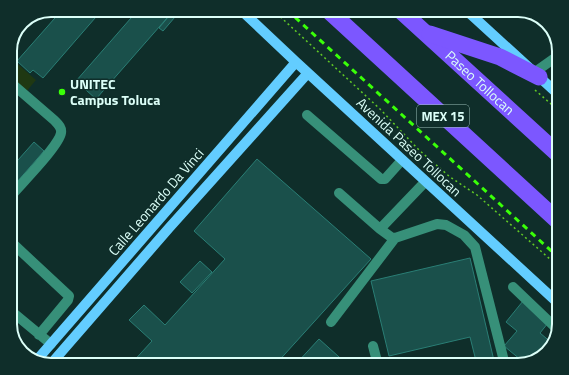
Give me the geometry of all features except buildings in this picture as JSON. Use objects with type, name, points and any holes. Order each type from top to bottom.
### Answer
[{"type":"highway","name":"MEX 15","points":[[336,17],[552,216]]},
{"type":"highway","name":"Paseo Tollocan","points":[[408,17],[552,149]]},
{"type":"highway","points":[[424,32],[500,57],[537,75]]},
{"type":"main road","name":"Avenida Paseo Tollocan","points":[[249,17],[425,182],[552,298]]},
{"type":"main road","points":[[474,17],[552,89]]},
{"type":"main road","name":"Calle Leonardo Da Vinci","points":[[40,356],[296,62]]},
{"type":"main road","name":"Calle Leonardo Da Vinci","points":[[55,358],[308,73]]},
{"type":"lane","points":[[537,75],[552,61]]},
{"type":"lane","points":[[17,88],[54,120],[60,127],[61,132],[49,152],[17,189]]},
{"type":"lane","points":[[306,114],[381,179],[385,179],[402,160]]},
{"type":"lane","points":[[380,229],[425,182]]},
{"type":"lane","points":[[339,193],[380,229],[391,237],[395,238]]},
{"type":"lane","points":[[331,322],[395,238],[440,224],[450,226],[464,235],[471,242],[476,251],[503,358]]},
{"type":"lane","points":[[17,248],[69,296],[68,300],[39,335]]},
{"type":"lane","points":[[513,287],[552,324]]},
{"type":"lane","points":[[17,316],[51,344]]},
{"type":"lane","points":[[373,346],[376,358]]},
{"type":"path","points":[[281,17],[380,108],[419,150],[450,177],[477,195],[552,262]]},
{"type":"green space","points":[[17,63],[36,80],[26,92],[17,84]]},
{"type":"railway","points":[[295,17],[552,252]]},
{"type":"place","name":"UNITEC Campus Toluca","points":[[62,92]]}]
